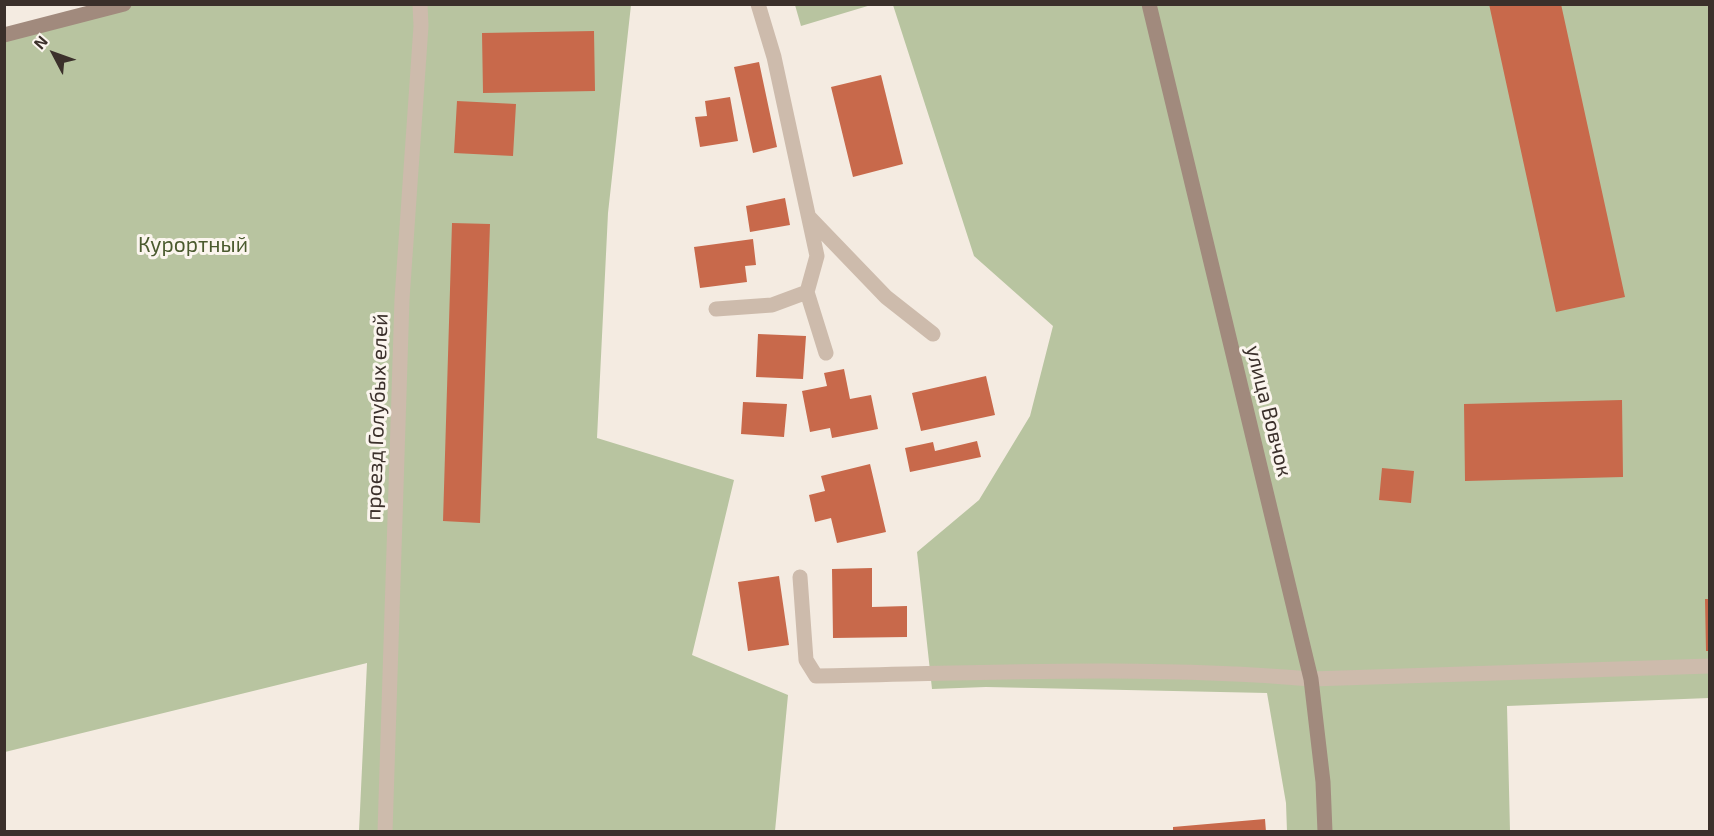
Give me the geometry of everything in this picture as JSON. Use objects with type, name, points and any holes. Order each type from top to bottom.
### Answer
[{"type":"street","points":[[4,35],[124,4]]},
{"type":"street","name":"проезд Голубых елей","points":[[385,831],[402,299],[421,26],[420,4]]},
{"type":"street","points":[[758,4],[774,57],[817,255],[807,292],[826,353]]},
{"type":"street","name":"улица Вовчок","points":[[1149,4],[1311,678],[1323,782],[1325,831]]},
{"type":"street","points":[[808,215],[886,297],[933,334]]},
{"type":"street","points":[[716,309],[772,305],[807,292]]},
{"type":"street","points":[[800,577],[806,660],[816,676],[1118,671],[1311,678],[1710,666]]},
{"type":"green space","points":[[795,4],[871,5],[801,26]]},
{"type":"green space","name":"Курортный","points":[[124,5],[631,5],[608,213],[597,438],[734,480],[692,655],[788,695],[775,831],[359,831],[367,663],[5,752],[5,35]]},
{"type":"green space","points":[[893,5],[1709,5],[1709,698],[1507,706],[1510,831],[1287,832],[1286,803],[1267,693],[986,687],[932,689],[917,552],[979,500],[1030,416],[1053,326],[974,256]]},
{"type":"building","points":[[1489,4],[1561,4],[1625,297],[1556,312]]},
{"type":"building","points":[[594,31],[595,91],[483,93],[482,33]]},
{"type":"building","points":[[759,62],[777,147],[753,153],[734,67]]},
{"type":"building","points":[[881,75],[903,164],[853,177],[831,87]]},
{"type":"building","points":[[730,97],[738,141],[700,147],[695,117],[707,116],[705,101]]},
{"type":"building","points":[[457,101],[516,104],[513,156],[454,153]]},
{"type":"building","points":[[785,198],[790,225],[750,232],[746,206]]},
{"type":"building","points":[[452,223],[490,224],[480,523],[443,521]]},
{"type":"building","points":[[753,239],[756,265],[745,266],[747,282],[700,288],[694,247]]},
{"type":"building","points":[[758,334],[806,336],[803,379],[756,377]]},
{"type":"building","points":[[844,369],[850,399],[871,395],[878,429],[832,438],[830,428],[810,432],[802,391],[827,386],[824,373]]},
{"type":"building","points":[[986,376],[995,415],[921,431],[912,393]]},
{"type":"building","points":[[1622,400],[1623,477],[1465,481],[1464,404]]},
{"type":"building","points":[[743,402],[787,404],[784,437],[741,434]]},
{"type":"building","points":[[977,441],[981,457],[910,472],[905,448],[933,442],[935,451]]},
{"type":"building","points":[[870,464],[886,532],[837,543],[831,518],[815,522],[809,495],[825,491],[821,476]]},
{"type":"building","points":[[1382,468],[1414,471],[1411,503],[1379,500]]},
{"type":"building","points":[[872,568],[872,607],[907,606],[907,637],[833,638],[832,569]]},
{"type":"building","points":[[779,576],[789,645],[748,651],[738,582]]},
{"type":"building","points":[[1705,599],[1710,599],[1710,651],[1706,651]]},
{"type":"building","points":[[1265,819],[1266,832],[1173,832],[1173,827]]}]
